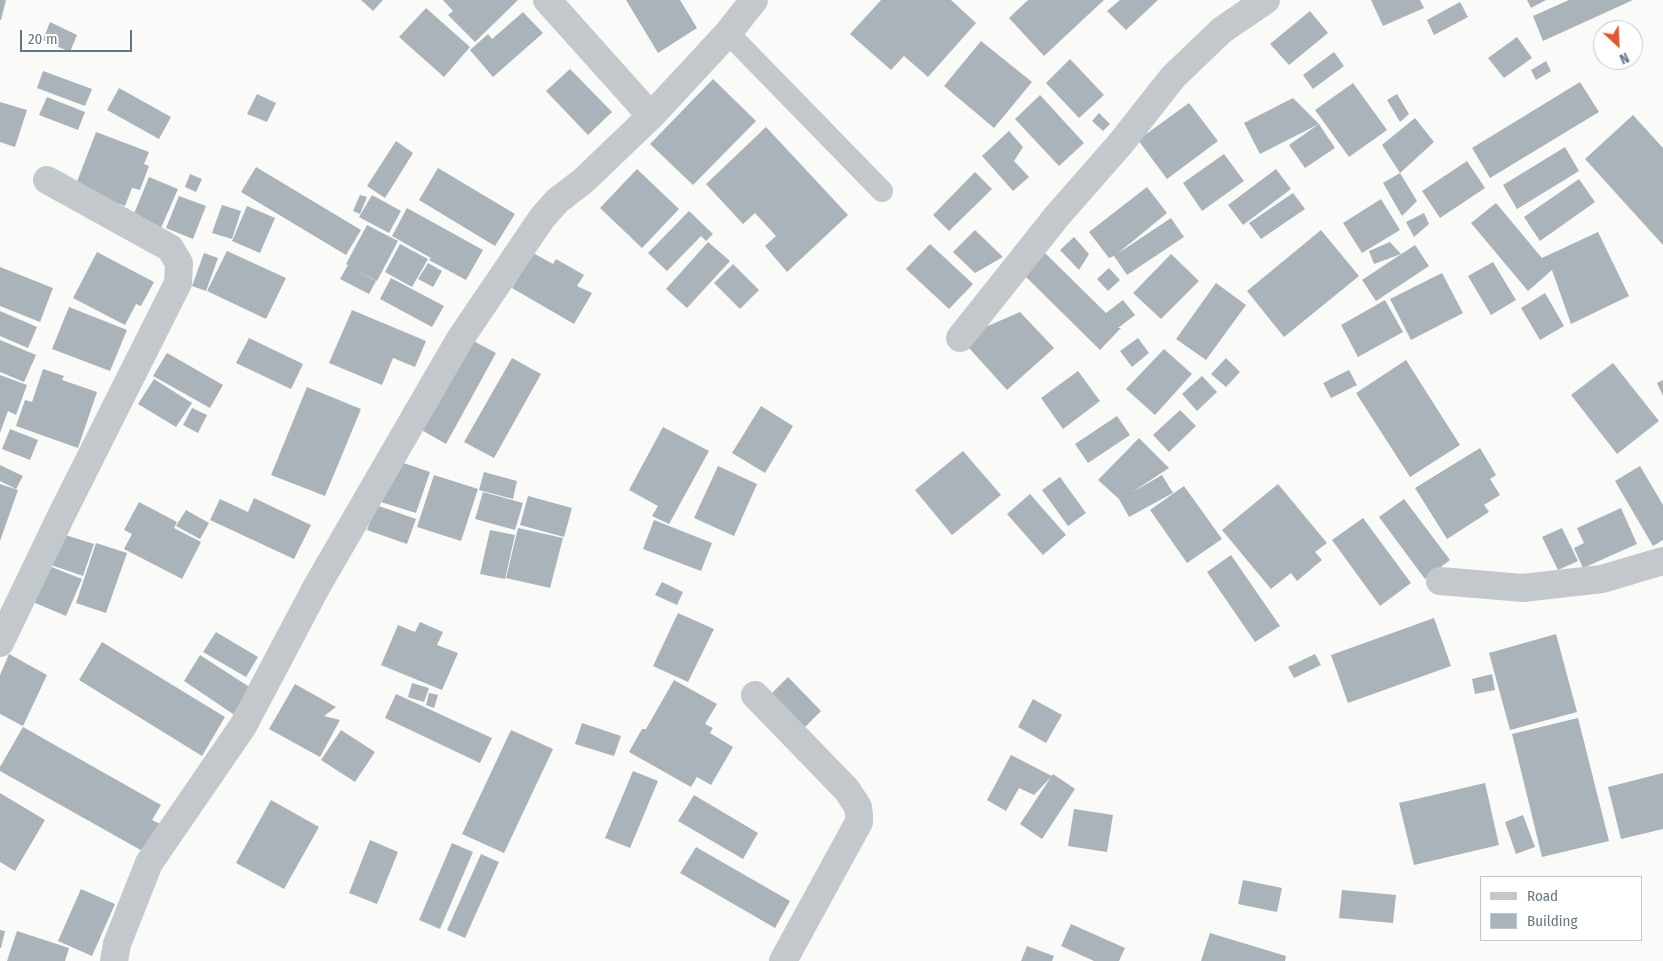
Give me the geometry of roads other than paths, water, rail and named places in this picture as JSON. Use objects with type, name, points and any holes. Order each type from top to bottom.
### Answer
[{"type":"street","points":[[548,0],[651,116]]},
{"type":"street","points":[[114,961],[117,944],[149,863],[243,726],[316,586],[460,339],[542,218],[557,201],[583,180],[651,116],[728,32],[754,0]]},
{"type":"street","points":[[960,338],[1057,216],[1121,143],[1173,77],[1222,30],[1266,0]]},
{"type":"street","points":[[0,643],[60,516],[178,283],[179,263],[170,248],[47,180]]},
{"type":"street","points":[[1440,581],[1523,588],[1602,579],[1663,561]]},
{"type":"street","points":[[755,696],[847,790],[858,807],[859,815],[859,822],[783,961]]},
{"type":"lane","points":[[728,32],[882,191]]}]
